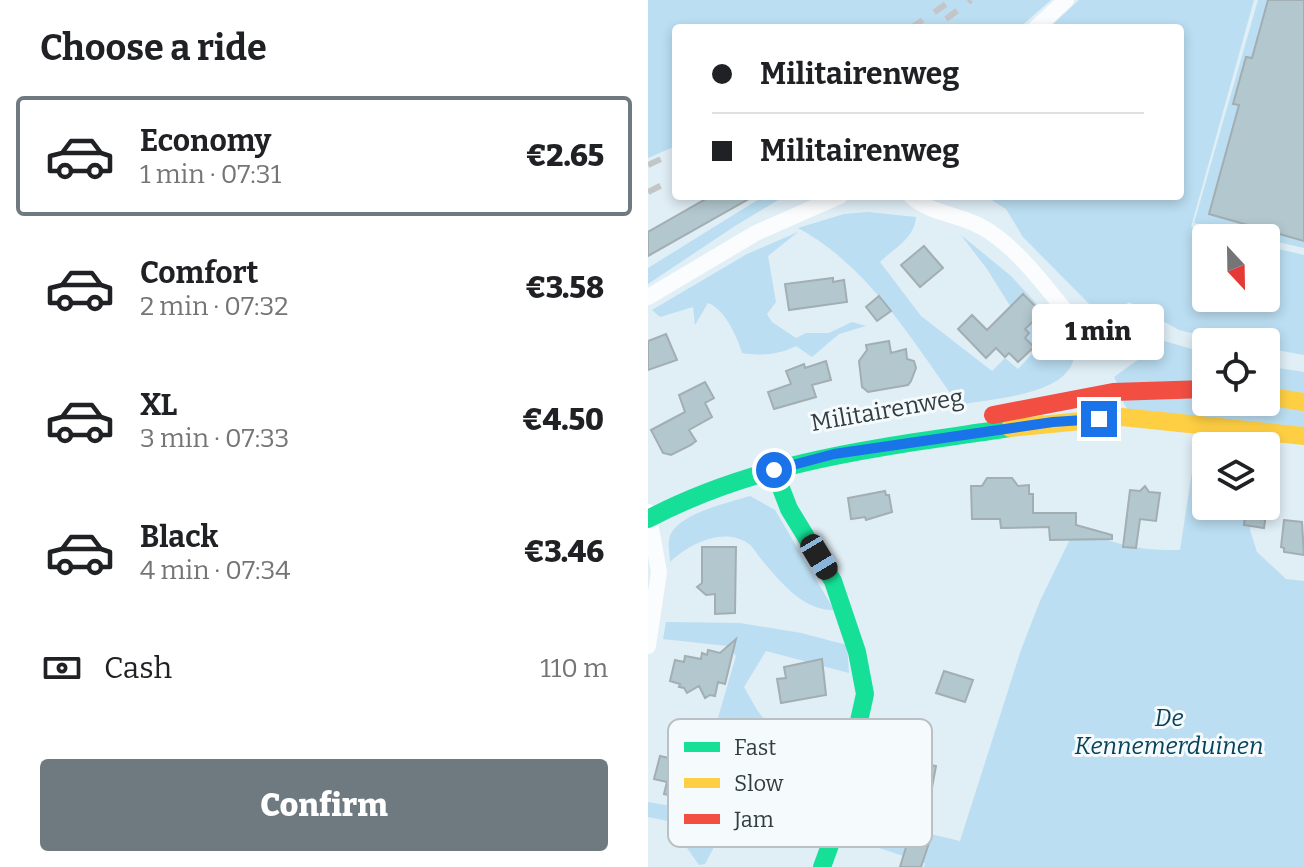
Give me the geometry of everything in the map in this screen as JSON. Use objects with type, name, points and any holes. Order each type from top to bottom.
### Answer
[{"type":"main road","name":"Militairenweg","points":[[649,513],[681,485],[801,450],[1113,392],[1192,389]]},
{"type":"main road","points":[[1280,398],[1304,402]]},
{"type":"main road","name":"Militairenweg","points":[[649,513],[774,470],[834,454],[1053,422],[1122,417],[1304,436]]},
{"type":"main road","points":[[774,470],[789,509],[833,581],[857,652],[865,694],[859,719]]},
{"type":"main road","points":[[822,867],[829,847]]},
{"type":"street","points":[[1040,24],[1066,0]]},
{"type":"street","points":[[648,297],[756,233],[831,200]]},
{"type":"street","points":[[918,200],[978,225],[1006,243],[1085,335]]},
{"type":"street","points":[[648,646],[659,572],[649,513]]},
{"type":"green space","points":[[648,0],[1051,0],[1024,24],[672,24],[672,148],[648,158]]},
{"type":"green space","points":[[1079,0],[1254,0],[1191,227],[1192,312],[1280,312],[1280,249],[1304,255],[1304,355],[1280,351],[1280,328],[1192,328],[1192,333],[1179,330],[1129,302],[1105,320],[1023,237],[1006,209],[991,200],[1184,200],[1184,24],[1053,24]]},
{"type":"green space","points":[[1258,0],[1304,0],[1304,248],[1280,243],[1280,224],[1194,223]]},
{"type":"green space","points":[[758,200],[778,200],[648,284],[648,268]]},
{"type":"green space","points":[[868,212],[916,217],[908,237],[880,262],[921,316],[992,371],[1005,358],[1018,369],[1032,354],[1019,320],[961,235],[1011,276],[1075,345],[1072,364],[1064,375],[1053,383],[1022,394],[959,405],[868,284],[824,244],[798,228],[844,214]]},
{"type":"green space","points":[[798,232],[768,256],[776,302],[767,314],[772,322],[796,338],[806,333],[829,333],[852,322],[866,326],[839,334],[812,357],[796,346],[770,354],[742,353],[725,317],[708,303],[695,325],[693,307],[660,317],[652,310],[747,254]]},
{"type":"green space","points":[[1164,341],[1192,349],[1192,381],[1119,387],[1114,377]]},
{"type":"green space","points":[[1280,368],[1304,372],[1304,394],[1280,390]]},
{"type":"green space","points":[[1192,397],[1192,416],[1280,416],[1280,406],[1304,409],[1304,428],[1128,410],[1122,400]]},
{"type":"green space","name":"De Kennemerduinen","points":[[1192,472],[1192,520],[1252,520],[1250,530],[1257,552],[1286,579],[1304,581],[1304,867],[924,867],[925,863],[876,847],[932,847],[932,834],[960,841],[1021,650],[1040,601],[1071,537],[1089,531],[1133,547],[1180,550]]},
{"type":"green space","points":[[750,496],[775,510],[834,610],[802,600],[776,576],[750,545],[739,539],[718,537],[707,540],[687,549],[670,562],[670,536],[683,521],[705,510]]},
{"type":"green space","points":[[666,622],[740,623],[801,633],[847,645],[849,673],[766,651],[744,687],[764,719],[718,719],[736,656],[727,646],[663,639]]},
{"type":"green space","points":[[648,802],[668,806],[668,821],[648,817]]},
{"type":"green space","points":[[686,847],[713,847],[705,864],[699,865]]},
{"type":"building","points":[[1268,0],[1304,0],[1304,241],[1280,234],[1280,224],[1244,224],[1209,214],[1239,105],[1233,104],[1246,57],[1252,58]]},
{"type":"building","points":[[704,200],[747,200],[648,256],[648,232]]},
{"type":"building","points":[[924,246],[943,268],[920,287],[901,265]]},
{"type":"building","points":[[833,278],[833,282],[844,280],[847,302],[789,310],[785,284]]},
{"type":"building","points":[[1023,294],[1042,313],[1025,329],[1029,333],[1025,338],[1034,347],[1018,362],[1009,353],[1005,357],[996,348],[986,358],[958,329],[972,315],[987,330]]},
{"type":"building","points":[[879,296],[891,311],[877,321],[866,307]]},
{"type":"building","points":[[666,334],[677,360],[648,370],[648,341]]},
{"type":"building","points":[[889,341],[891,353],[906,349],[907,359],[914,361],[916,368],[911,381],[908,385],[868,392],[862,387],[859,361],[867,350],[866,345]]},
{"type":"building","points":[[826,361],[831,380],[812,385],[816,397],[774,409],[768,392],[791,384],[786,371],[804,364],[805,368]]},
{"type":"building","points":[[705,382],[714,398],[705,403],[712,417],[689,430],[696,441],[691,445],[671,455],[663,453],[651,430],[685,412],[679,395]]},
{"type":"building","points":[[987,478],[1012,478],[1018,486],[1029,485],[1029,494],[1033,494],[1033,513],[1076,513],[1076,525],[1112,535],[1112,539],[1050,540],[1049,527],[1001,528],[1000,519],[972,519],[971,486],[982,486]]},
{"type":"building","points":[[1145,486],[1149,492],[1160,493],[1156,521],[1140,519],[1136,548],[1123,547],[1130,490],[1140,491]]},
{"type":"building","points":[[885,491],[889,495],[892,512],[866,520],[865,517],[851,519],[848,498]]},
{"type":"building","points":[[1245,520],[1265,520],[1264,528],[1244,525]]},
{"type":"building","points":[[1284,520],[1302,522],[1304,555],[1284,552],[1281,547]]},
{"type":"building","points":[[702,547],[736,547],[735,613],[715,614],[715,594],[706,595],[697,587],[702,583]]},
{"type":"building","points":[[736,639],[725,684],[718,682],[715,696],[705,698],[699,686],[687,693],[679,687],[680,684],[670,681],[675,660],[684,662],[685,656],[701,659],[702,653],[707,655],[708,650],[720,653]]},
{"type":"building","points":[[822,659],[826,695],[781,703],[777,679],[786,678],[784,667]]},
{"type":"building","points":[[944,671],[973,680],[965,702],[936,693]]},
{"type":"building","points":[[660,756],[668,758],[668,795],[664,794],[667,782],[654,779]]},
{"type":"building","points":[[932,765],[936,766],[932,788]]},
{"type":"building","points":[[906,847],[928,847],[921,867],[900,867]]},
{"type":"railway","points":[[917,24],[952,0]]},
{"type":"railway","points":[[946,19],[971,0]]},
{"type":"railway","points":[[648,165],[672,154]]},
{"type":"railway","points":[[648,192],[672,180]]},
{"type":"traffic: fast","points":[[648,519],[735,482],[780,469],[871,449],[1010,428]]},
{"type":"traffic: fast","points":[[774,470],[789,509],[833,581],[857,652],[865,694],[859,719]]},
{"type":"traffic: fast","points":[[822,867],[829,847]]},
{"type":"traffic: slow","points":[[1280,398],[1304,402]]},
{"type":"traffic: slow","points":[[1010,428],[1122,417],[1304,436]]},
{"type":"traffic: jam","points":[[993,415],[1113,392],[1192,389]]},
{"type":"route","points":[[774,470],[834,454],[1053,422],[1099,419]]}]
